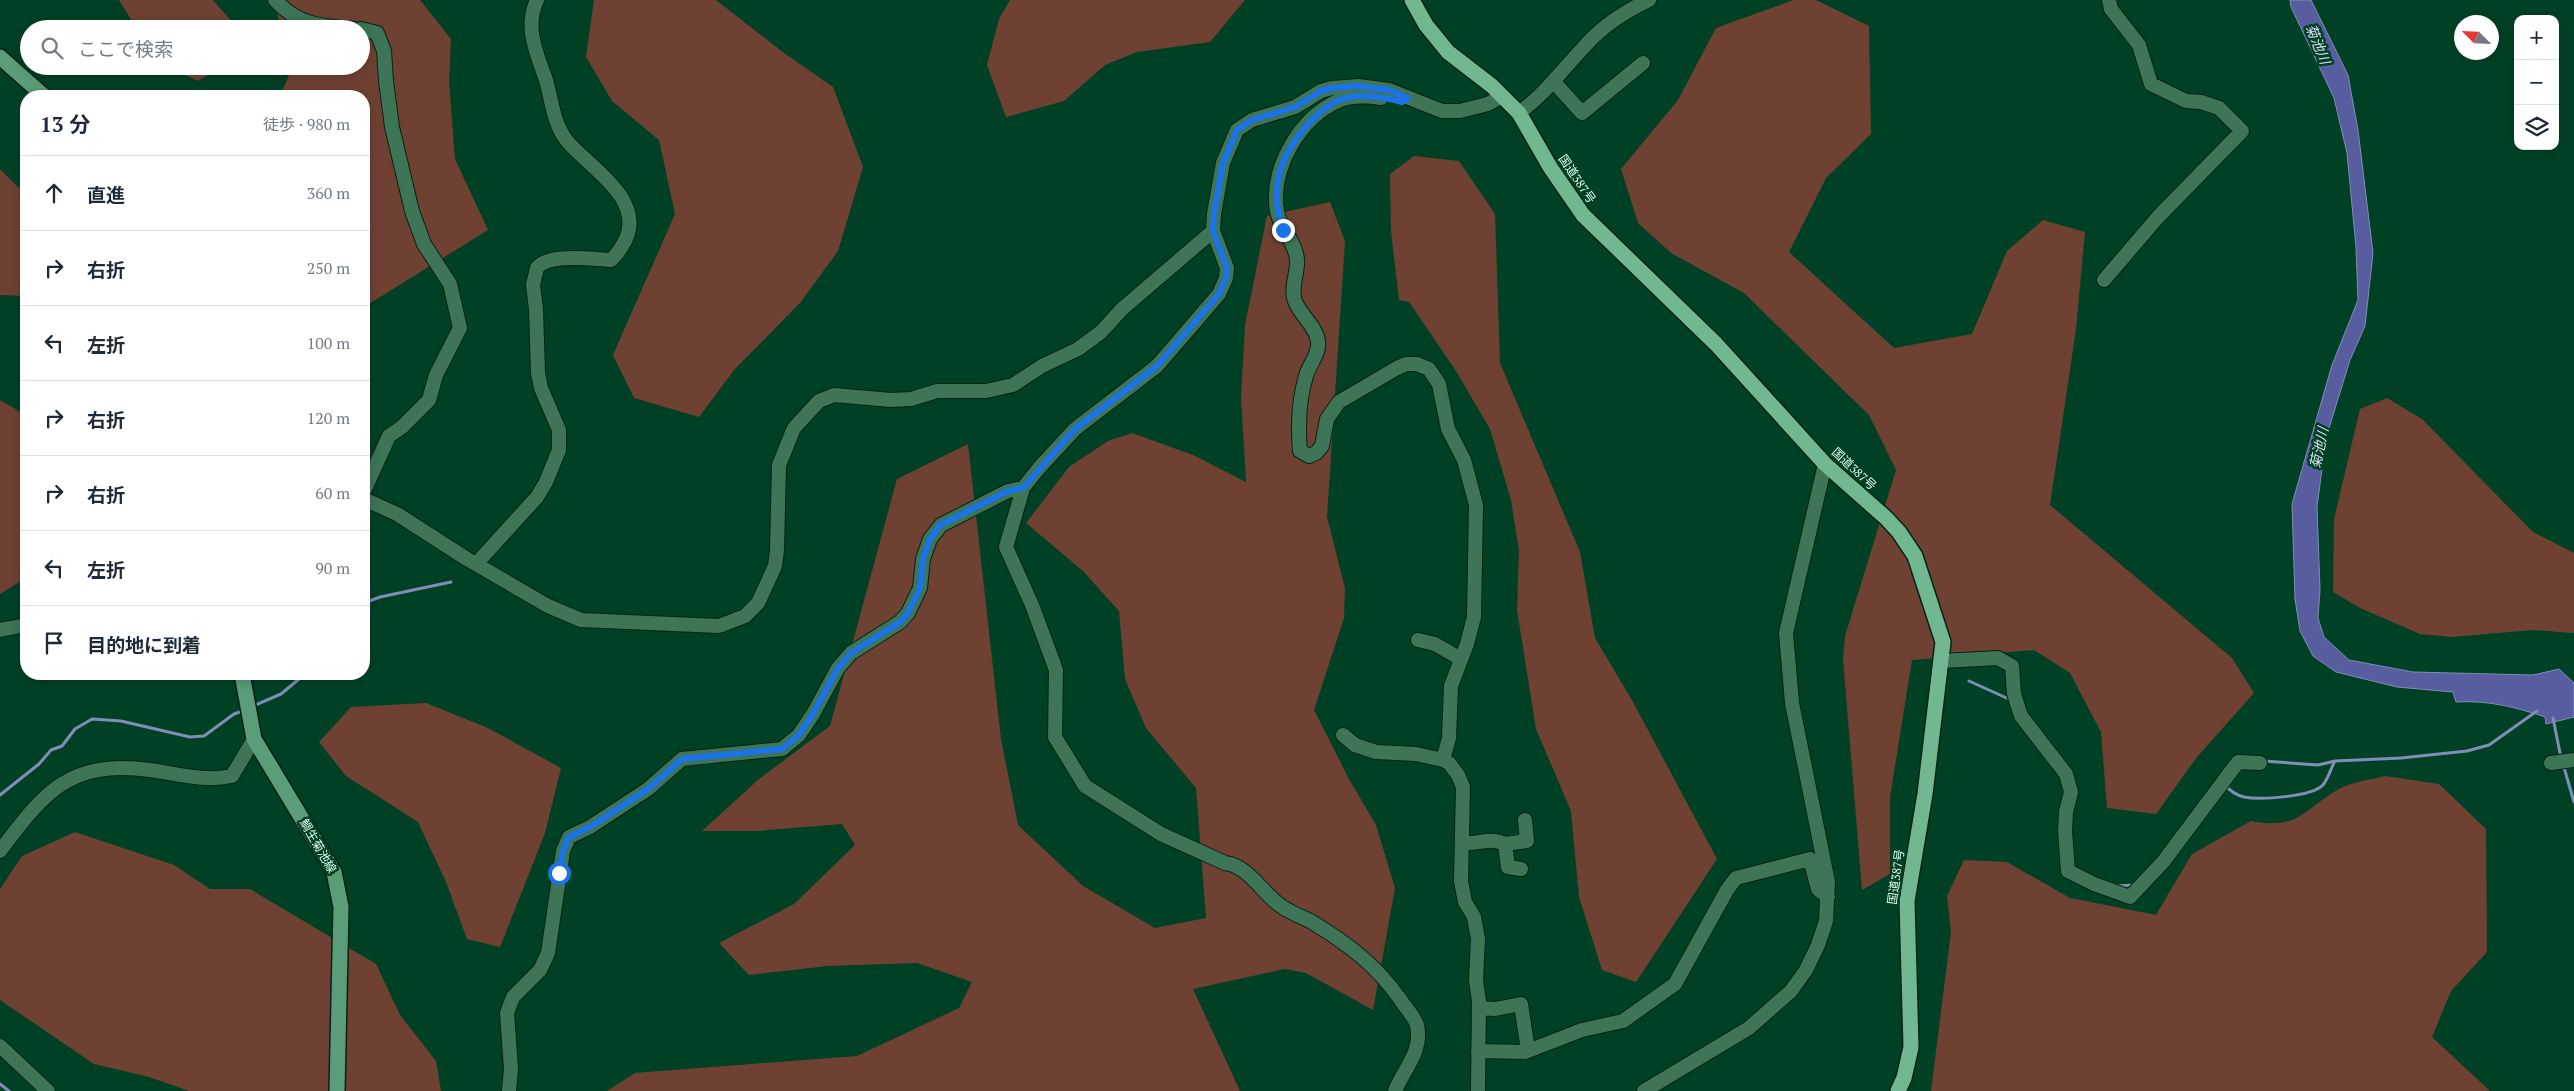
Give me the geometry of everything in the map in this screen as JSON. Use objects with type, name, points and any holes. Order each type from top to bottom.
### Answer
[{"type":"highway","name":"国道387号","points":[[1412,0],[1426,25],[1448,52],[1502,96],[1519,113],[1550,167],[1583,215],[1716,344],[1825,464],[1886,518],[1899,532],[1914,556],[1943,642],[1926,794],[1907,901],[1911,1047],[1904,1078],[1898,1091]]},
{"type":"main road","points":[[0,57],[20,75]]},
{"type":"main road","points":[[20,75],[37,90]]},
{"type":"main road","name":"鯛生菊池線","points":[[243,680],[254,740],[278,782],[324,852],[339,887],[341,908],[337,1091]]},
{"type":"street","points":[[275,0],[294,16],[302,20]]},
{"type":"street","points":[[477,564],[537,497],[546,482],[559,450],[559,430],[541,388],[538,373],[536,309],[533,285],[537,268],[549,260],[570,258],[611,260],[619,253],[627,235],[630,219],[627,208],[610,183],[567,141],[559,128],[546,81],[534,50],[531,21],[537,0]]},
{"type":"street","points":[[1519,113],[1536,101],[1584,46],[1608,24],[1627,10],[1649,0]]},
{"type":"street","points":[[2104,280],[2158,218],[2242,131],[2220,108],[2201,102],[2186,101],[2151,84],[2139,45],[2111,9],[2108,0]]},
{"type":"street","points":[[370,31],[377,33],[384,50],[392,127],[412,211],[424,244],[450,284],[460,328],[436,375],[429,400],[402,427],[389,436],[370,478]]},
{"type":"street","points":[[1554,82],[1582,113],[1643,63]]},
{"type":"street","points":[[1396,1091],[1419,1043],[1416,1023],[1385,978],[1368,960],[1312,923],[1282,907],[1267,895],[1247,873],[1231,864],[1161,834],[1085,786],[1055,736],[1056,670],[1032,605],[1006,547],[1023,488],[1075,429],[1157,366],[1219,294],[1226,278],[1227,268],[1213,231],[1223,164],[1237,130],[1252,120],[1295,107],[1321,91],[1332,88],[1358,86],[1389,90],[1442,111],[1460,111],[1488,104],[1502,96]]},
{"type":"street","points":[[1408,98],[1402,102],[1359,96],[1341,99],[1320,111],[1294,141],[1280,170],[1276,184],[1277,212],[1283,230],[1295,249],[1297,260],[1294,286],[1295,301],[1318,340],[1317,350],[1306,375],[1299,439],[1300,451],[1309,456],[1316,453],[1322,446],[1327,419],[1339,402],[1406,364],[1429,369],[1440,384],[1448,429],[1464,460],[1476,505],[1474,617],[1462,659],[1451,686],[1450,738],[1443,760]]},
{"type":"street","points":[[370,502],[396,514],[426,534],[548,606],[580,620],[719,626],[731,623],[745,616],[758,603],[775,566],[778,550],[779,465],[794,428],[819,401],[834,396],[890,400],[911,399],[937,391],[986,391],[1013,385],[1042,366],[1078,349],[1101,332],[1122,309],[1213,231]]},
{"type":"street","points":[[1644,1091],[1749,1028],[1791,991],[1806,970],[1818,945],[1826,921],[1828,882],[1818,822],[1792,703],[1786,633],[1825,464]]},
{"type":"street","points":[[509,1091],[511,1069],[507,1013],[513,997],[540,970],[548,953],[563,851],[569,837],[590,827],[648,789],[682,759],[782,749],[799,735],[813,714],[838,668],[851,653],[900,622],[908,613],[920,588],[923,559],[930,539],[940,525],[1008,491],[1023,488]]},
{"type":"street","points":[[0,630],[20,626]]},
{"type":"street","points":[[1418,640],[1435,644],[1462,659]]},
{"type":"street","points":[[1941,660],[1998,658],[2012,666],[2014,694],[2021,716],[2066,774],[2071,792],[2066,812],[2065,831],[2068,871],[2094,884],[2130,897],[2163,862],[2238,762],[2260,763]]},
{"type":"street","points":[[1343,736],[1355,745],[1376,752],[1394,755],[1410,753],[1443,760],[1449,763],[1463,787],[1462,888],[1467,908],[1474,917],[1478,939],[1476,980],[1479,1008],[1478,1091]]},
{"type":"street","points":[[0,851],[36,804],[58,785],[89,772],[116,769],[148,770],[201,779],[232,776],[254,740]]},
{"type":"street","points":[[2551,763],[2572,760]]},
{"type":"street","points":[[1462,843],[1473,844],[1492,839],[1505,844],[1527,841],[1525,820]]},
{"type":"street","points":[[1505,844],[1508,867],[1521,869]]},
{"type":"street","points":[[1478,1050],[1528,1051],[1582,1030],[1623,1021],[1675,984],[1727,890],[1736,878],[1810,859],[1818,889],[1828,897]]},
{"type":"street","points":[[1479,1008],[1495,1009],[1521,1004],[1528,1051]]},
{"type":"street","points":[[0,1046],[7,1058],[48,1091]]},
{"type":"shaded area","points":[[119,0],[213,0],[230,20],[131,20]]},
{"type":"shaded area","points":[[273,0],[420,0],[451,39],[449,81],[455,159],[488,230],[370,303],[370,90],[283,90],[289,75],[370,75],[370,20],[279,20]]},
{"type":"shaded area","points":[[594,0],[716,0],[784,53],[833,87],[863,167],[838,251],[800,303],[734,370],[699,417],[634,398],[613,355],[675,214],[659,140],[612,101],[586,57]]},
{"type":"shaded area","points":[[1010,0],[1245,0],[1210,42],[1137,52],[1105,65],[1064,101],[1006,117],[987,65],[999,19]]},
{"type":"shaded area","points":[[1794,0],[1816,0],[1869,26],[1871,134],[1826,178],[1789,252],[1894,348],[1972,334],[2007,251],[2043,220],[2085,232],[2076,329],[2050,505],[2232,658],[2254,693],[2197,757],[2156,814],[2107,808],[2101,732],[2070,673],[2034,650],[1912,660],[1890,797],[1890,874],[1862,890],[1843,659],[1845,636],[1896,470],[1869,415],[1744,293],[1671,253],[1638,223],[1621,169],[1678,100],[1716,28]]},
{"type":"shaded area","points":[[185,75],[208,75],[198,81]]},
{"type":"shaded area","points":[[1414,156],[1459,161],[1495,214],[1500,363],[1580,552],[1595,638],[1633,702],[1717,859],[1636,982],[1602,970],[1579,897],[1571,811],[1536,729],[1517,610],[1519,551],[1511,500],[1490,429],[1456,371],[1409,302],[1399,300],[1391,231],[1390,174]]},
{"type":"shaded area","points":[[0,169],[20,189],[20,296],[0,295]]},
{"type":"shaded area","points":[[1330,202],[1345,241],[1327,517],[1345,588],[1344,618],[1314,710],[1349,779],[1376,825],[1395,888],[1373,1010],[1306,973],[1285,969],[1193,989],[1240,1091],[607,1091],[635,1073],[857,1056],[959,1008],[972,982],[917,963],[827,966],[749,975],[719,943],[794,904],[855,845],[842,824],[757,831],[702,831],[759,779],[830,726],[897,479],[968,444],[1001,739],[1018,825],[1083,886],[1155,928],[1206,918],[1196,788],[1146,728],[1125,679],[1119,611],[1083,571],[1026,523],[1069,467],[1108,441],[1132,433],[1193,455],[1246,482],[1241,397],[1245,325],[1267,216]]},
{"type":"shaded area","points":[[2387,398],[2422,419],[2533,532],[2574,553],[2574,633],[2533,630],[2452,637],[2420,634],[2360,608],[2333,592],[2334,519],[2360,409]]},
{"type":"shaded area","points":[[0,400],[20,413],[20,582],[0,594]]},
{"type":"shaded area","points":[[426,703],[488,728],[561,768],[545,833],[500,947],[467,939],[446,882],[418,822],[346,776],[319,742],[351,707]]},
{"type":"shaded area","points":[[2385,776],[2439,784],[2486,829],[2487,952],[2451,991],[2432,1037],[2490,1091],[1931,1091],[1951,932],[1947,896],[1964,860],[2007,862],[2070,898],[2156,915],[2192,854],[2251,821],[2279,823],[2289,821],[2306,812],[2342,787]]},
{"type":"shaded area","points":[[75,832],[174,865],[210,889],[250,889],[376,964],[400,1015],[436,1061],[441,1091],[189,1091],[149,1077],[94,1064],[0,1000],[0,889],[22,856]]},
{"type":"water","name":"菊池川","points":[[2290,0],[2311,0],[2348,75],[2358,130],[2373,253],[2365,326],[2350,360],[2326,438],[2317,507],[2320,590],[2318,618],[2324,637],[2349,660],[2413,672],[2533,675],[2559,669],[2574,683],[2574,717],[2546,724],[2545,717],[2512,707],[2479,702],[2456,702],[2453,692],[2397,687],[2336,672],[2313,656],[2300,631],[2295,599],[2292,504],[2332,365],[2358,300],[2356,247],[2347,153],[2334,98],[2291,7]]},
{"type":"waterway","points":[[370,601],[451,582]]},
{"type":"waterway","points":[[253,706],[281,694],[298,680]]},
{"type":"waterway","points":[[1969,681],[2011,700]]},
{"type":"waterway","points":[[0,795],[39,764],[51,750],[62,746],[75,729],[92,719],[121,721],[190,737],[204,736],[234,714],[245,710]]},
{"type":"waterway","points":[[2264,761],[2318,765],[2335,761],[2401,758],[2467,751],[2489,745],[2537,711]]},
{"type":"waterway","points":[[2553,718],[2561,758]]},
{"type":"waterway","points":[[2225,785],[2233,792],[2244,797],[2273,798],[2297,795],[2317,789],[2323,785],[2335,761]]},
{"type":"waterway","points":[[2563,764],[2574,802]]},
{"type":"waterway","points":[[2116,886],[2135,885]]},
{"type":"waterway","points":[[0,1084],[9,1091]]},
{"type":"route","points":[[559,873],[563,851],[570,836],[590,827],[648,789],[682,759],[782,749],[799,735],[813,714],[838,668],[851,653],[900,622],[908,613],[920,588],[923,559],[930,539],[940,525],[966,510],[1008,491],[1023,488],[1075,429],[1157,366],[1177,345],[1179,340],[1219,294],[1226,278],[1227,268],[1222,250],[1213,231],[1214,214],[1223,164],[1237,130],[1252,120],[1295,107],[1321,91],[1332,88],[1358,86],[1389,90],[1408,98],[1402,102],[1359,96],[1341,99],[1320,111],[1294,141],[1280,170],[1276,184],[1276,198],[1277,212],[1283,230]]}]
